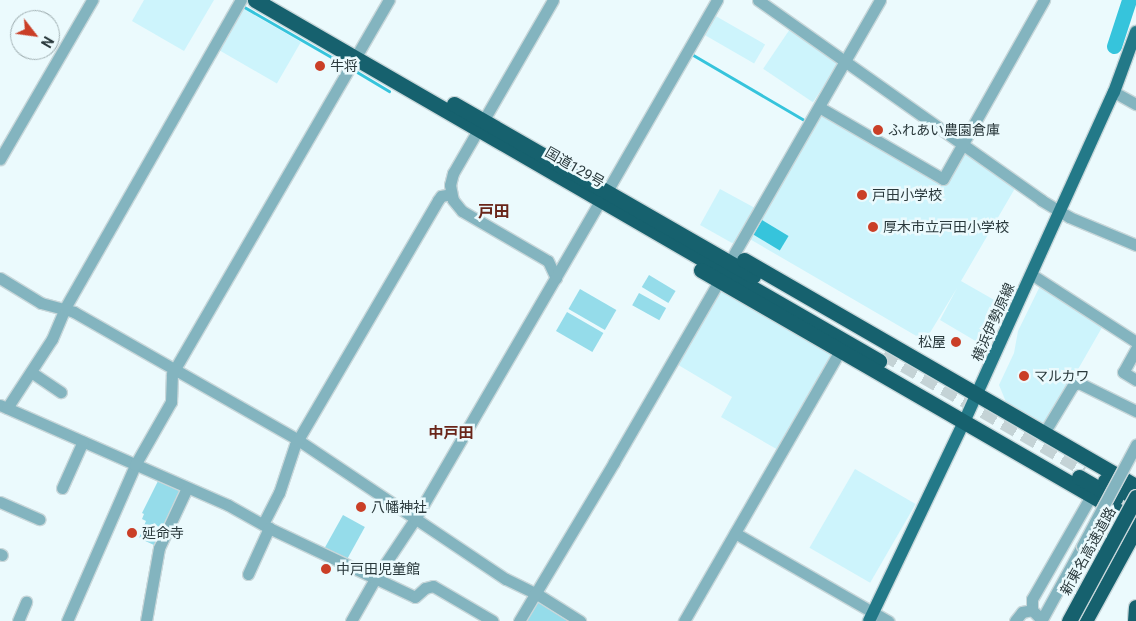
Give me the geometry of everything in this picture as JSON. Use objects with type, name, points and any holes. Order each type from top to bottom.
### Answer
[{"type":"highway","name":"国道129号","points":[[273,0],[354,61]]},
{"type":"highway","name":"国道129号","points":[[244,2],[354,61],[481,125],[881,357]]},
{"type":"highway","points":[[549,165],[610,186],[734,254],[1136,486]]},
{"type":"highway","points":[[549,165],[597,206],[719,281],[1136,521]]},
{"type":"highway","points":[[1107,468],[1136,481]]},
{"type":"highway","points":[[1136,498],[1082,473],[1136,510]]},
{"type":"highway","name":"新東名高速道路","points":[[1069,621],[1136,498]]},
{"type":"highway","points":[[1085,621],[1136,528]]},
{"type":"highway","points":[[1135,621],[1136,607]]},
{"type":"main road","name":"横浜伊勢原線","points":[[871,617],[977,394],[1114,92],[1136,32]]},
{"type":"street","points":[[0,159],[92,0]]},
{"type":"street","points":[[67,621],[135,465],[171,402],[171,378],[175,370],[389,0]]},
{"type":"street","points":[[553,0],[453,173],[450,194],[462,211],[548,261],[556,278]]},
{"type":"street","points":[[610,186],[717,0]]},
{"type":"street","points":[[758,0],[1059,212],[1136,245]]},
{"type":"street","points":[[734,254],[880,0]]},
{"type":"street","points":[[819,107],[943,179],[1044,0]]},
{"type":"street","points":[[244,2],[65,308],[52,339],[31,372],[4,406],[228,505],[266,526],[415,597],[425,588],[433,586],[493,621]]},
{"type":"street","points":[[1114,92],[1136,104]]},
{"type":"street","points":[[248,574],[298,440],[438,200],[441,196],[450,194]]},
{"type":"street","points":[[351,621],[375,579],[415,519],[597,206]]},
{"type":"street","points":[[1031,274],[1136,342]]},
{"type":"street","points":[[0,278],[41,303],[65,308],[298,440],[506,579],[537,594],[580,621]]},
{"type":"street","points":[[519,621],[537,594],[719,281]]},
{"type":"street","points":[[1136,349],[1123,372],[1136,380]]},
{"type":"street","points":[[684,621],[840,351]]},
{"type":"street","points":[[31,372],[61,392]]},
{"type":"street","points":[[1044,433],[1073,385],[1079,383],[1136,412]]},
{"type":"street","points":[[66,485],[83,442]]},
{"type":"street","points":[[1091,496],[1032,599],[1032,610],[1042,621],[1136,445]]},
{"type":"street","points":[[146,621],[159,548],[187,488]]},
{"type":"street","points":[[1,501],[34,514]]},
{"type":"street","points":[[735,533],[871,617],[888,621]]},
{"type":"street","points":[[18,621],[26,602]]},
{"type":"street","points":[[1015,621],[1022,612],[1032,610]]},
{"type":"shaded area","points":[[144,0],[214,0],[184,51],[132,21]]},
{"type":"shaded area","points":[[242,8],[301,42],[277,84],[218,50]]},
{"type":"shaded area","points":[[714,15],[765,44],[754,64],[703,34]]},
{"type":"shaded area","points":[[790,29],[840,63],[813,102],[763,69]]},
{"type":"shaded area","name":"厚木市立戸田小学校","points":[[824,116],[943,186],[962,155],[966,154],[1013,186],[1014,190],[961,281],[1003,305],[984,346],[940,320],[957,288],[925,341],[748,238],[760,217],[764,216],[770,205],[769,200],[817,118]]},
{"type":"shaded area","points":[[720,189],[755,208],[736,242],[732,243],[700,225]]},
{"type":"shaded area","points":[[762,220],[789,236],[780,251],[753,235]]},
{"type":"shaded area","points":[[649,275],[676,291],[668,303],[642,287]]},
{"type":"shaded area","points":[[1041,284],[1104,324],[1046,425],[1006,402],[999,385],[1014,353],[1018,331]]},
{"type":"shaded area","points":[[580,289],[616,310],[605,330],[568,309]]},
{"type":"shaded area","points":[[720,289],[833,354],[780,451],[721,417],[732,397],[675,363]]},
{"type":"shaded area","points":[[639,293],[666,308],[659,320],[632,305]]},
{"type":"shaded area","points":[[567,312],[603,333],[592,352],[556,331]]},
{"type":"shaded area","points":[[855,469],[916,504],[870,583],[810,548]]},
{"type":"shaded area","points":[[159,479],[182,489],[156,546],[139,538],[146,521],[142,519],[144,514],[142,513]]},
{"type":"shaded area","points":[[343,515],[365,527],[345,563],[323,551]]},
{"type":"shaded area","points":[[535,600],[569,621],[521,621]]},
{"type":"waterway","points":[[1114,46],[1129,0]]},
{"type":"waterway","points":[[241,5],[347,66]]},
{"type":"waterway","points":[[690,53],[804,120]]},
{"type":"waterway","points":[[354,70],[389,91]]},
{"type":"tunnel","points":[[884,353],[1085,469]]},
{"type":"place","name":"牛将","points":[[320,66]]},
{"type":"place","name":"ふれあい農園倉庫","points":[[878,130]]},
{"type":"place","name":"戸田小学校","points":[[862,195]]},
{"type":"place","name":"厚木市立戸田小学校","points":[[873,227]]},
{"type":"place","name":"松屋","points":[[956,342]]},
{"type":"place","name":"マルカワ","points":[[1024,376]]},
{"type":"place","name":"八幡神社","points":[[361,507]]},
{"type":"place","name":"延命寺","points":[[132,533]]},
{"type":"place","name":"中戸田児童館","points":[[326,569]]},
{"type":"district","name":"戸田","points":[[494,212]]},
{"type":"district","name":"中戸田","points":[[451,434]]}]
